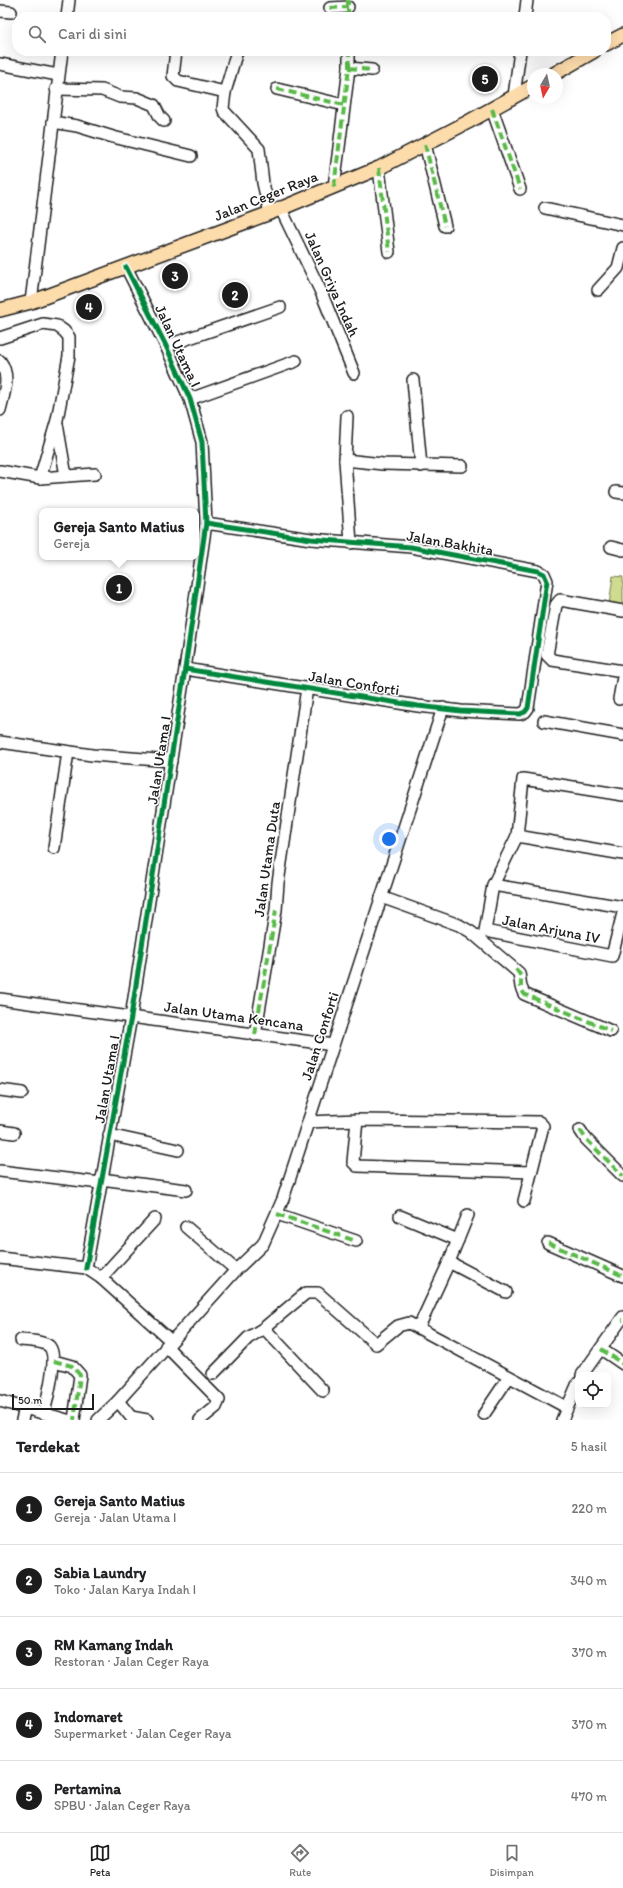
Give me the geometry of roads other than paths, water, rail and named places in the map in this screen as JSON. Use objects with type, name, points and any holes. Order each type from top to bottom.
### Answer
[{"type":"main road","points":[[611,41],[623,35]]},
{"type":"main road","points":[[563,69],[585,56]]},
{"type":"main road","name":"Jalan Ceger Raya","points":[[0,310],[32,302],[126,267],[275,210],[379,168],[527,89]]},
{"type":"street","points":[[68,12],[70,0]]},
{"type":"street","points":[[526,12],[527,0]]},
{"type":"street","points":[[330,8],[348,8]]},
{"type":"street","points":[[32,302],[56,89],[61,56]]},
{"type":"street","points":[[175,56],[173,76],[176,80],[225,92]]},
{"type":"street","name":"Jalan Griya Indah","points":[[236,56],[225,92],[224,111],[259,149],[263,182],[275,210],[321,292],[354,373]]},
{"type":"street","points":[[334,186],[349,68],[349,56]]},
{"type":"street","points":[[514,96],[519,56]]},
{"type":"street","points":[[0,64],[58,75]]},
{"type":"street","points":[[349,68],[372,70]]},
{"type":"street","points":[[56,89],[102,90],[120,97],[142,99],[154,104],[160,117],[164,121]]},
{"type":"street","points":[[277,89],[344,106]]},
{"type":"street","points":[[492,109],[520,189]]},
{"type":"street","points":[[53,122],[78,126],[113,137],[191,156]]},
{"type":"street","points":[[425,144],[445,226]]},
{"type":"street","points":[[379,168],[390,252]]},
{"type":"street","points":[[545,208],[623,226]]},
{"type":"street","points":[[598,290],[618,268],[623,248]]},
{"type":"street","name":"Jalan Utama I","points":[[86,1268],[171,761],[206,523],[202,442],[190,399],[166,346],[126,267]]},
{"type":"street","points":[[166,346],[280,307]]},
{"type":"street","points":[[0,338],[43,324],[57,326],[64,330],[69,338],[69,356],[57,420],[40,478]]},
{"type":"street","points":[[0,360],[5,367],[6,379],[0,410]]},
{"type":"street","points":[[190,399],[296,361]]},
{"type":"street","points":[[413,380],[421,466]]},
{"type":"street","points":[[348,416],[345,460],[351,542]]},
{"type":"street","points":[[57,420],[66,476]]},
{"type":"street","points":[[345,460],[421,466],[462,466]]},
{"type":"street","points":[[0,471],[40,478],[95,474]]},
{"type":"street","name":"Jalan Bakhita","points":[[206,523],[311,539],[411,547],[506,564],[538,571],[544,574],[547,581],[528,708],[525,712],[520,714]]},
{"type":"street","points":[[611,547],[623,550]]},
{"type":"street","points":[[623,611],[560,600],[556,605],[547,655],[552,660],[623,671]]},
{"type":"street","name":"Jalan Conforti","points":[[185,669],[363,698],[443,708],[520,714]]},
{"type":"street","points":[[619,699],[623,676]]},
{"type":"street","name":"Jalan Utama Duta","points":[[255,1034],[276,910],[278,883],[307,688]]},
{"type":"street","name":"Jalan Conforti","points":[[98,1420],[118,1401],[168,1343],[236,1270],[256,1253],[263,1244],[276,1214],[308,1122],[443,708]]},
{"type":"street","points":[[544,722],[623,736]]},
{"type":"street","points":[[0,742],[68,752],[171,761]]},
{"type":"street","points":[[54,848],[68,752]]},
{"type":"street","points":[[623,795],[523,779],[517,836],[493,885],[623,907]]},
{"type":"street","points":[[517,836],[623,854]]},
{"type":"street","name":"Jalan Arjuna IV","points":[[493,885],[486,931],[612,956],[623,913]]},
{"type":"street","points":[[381,898],[459,925],[471,932],[520,973],[521,987],[524,994],[611,1031]]},
{"type":"street","name":"Jalan Utama Kencana","points":[[0,999],[333,1046]]},
{"type":"street","points":[[0,1090],[22,1092]]},
{"type":"street","points":[[308,1122],[357,1120],[539,1122],[543,1126],[530,1172],[524,1201]]},
{"type":"street","points":[[357,1120],[353,1162],[357,1166],[530,1172]]},
{"type":"street","points":[[580,1130],[586,1139],[623,1176]]},
{"type":"street","points":[[0,1131],[14,1133]]},
{"type":"street","points":[[109,1135],[178,1150]]},
{"type":"street","points":[[0,1171],[186,1190]]},
{"type":"street","points":[[276,1214],[356,1241]]},
{"type":"street","points":[[419,1328],[449,1262],[468,1215]]},
{"type":"street","points":[[400,1216],[458,1240]]},
{"type":"street","points":[[101,1278],[154,1219]]},
{"type":"street","points":[[186,1226],[236,1270]]},
{"type":"street","points":[[548,1243],[623,1276]]},
{"type":"street","points":[[0,1258],[86,1268],[101,1278],[168,1343],[219,1400],[216,1408],[200,1420]]},
{"type":"street","points":[[449,1262],[506,1292]]},
{"type":"street","points":[[213,1374],[248,1338],[264,1328],[306,1293],[318,1293],[376,1344],[404,1323],[409,1323],[566,1407]]},
{"type":"street","points":[[584,1372],[623,1319]]},
{"type":"street","points":[[264,1328],[323,1391]]},
{"type":"street","points":[[21,1340],[49,1346],[54,1361],[44,1413]]},
{"type":"street","points":[[601,1349],[623,1364]]},
{"type":"street","points":[[54,1361],[72,1366],[80,1375],[74,1420]]},
{"type":"street","points":[[484,1414],[509,1377]]},
{"type":"street","points":[[562,1420],[566,1407],[575,1389]]},
{"type":"street","points":[[0,1401],[67,1420]]},
{"type":"street","points":[[118,1401],[130,1419],[147,1420]]},
{"type":"street","points":[[22,1420],[25,1408]]},
{"type":"place","name":"Pertamina","points":[[485,79]]},
{"type":"place","name":"RM Kamang Indah","points":[[175,276]]},
{"type":"place","name":"Sabia Laundry","points":[[235,295]]},
{"type":"place","name":"Indomaret","points":[[89,307]]},
{"type":"place","name":"Gereja Santo Matius","points":[[119,588]]}]
